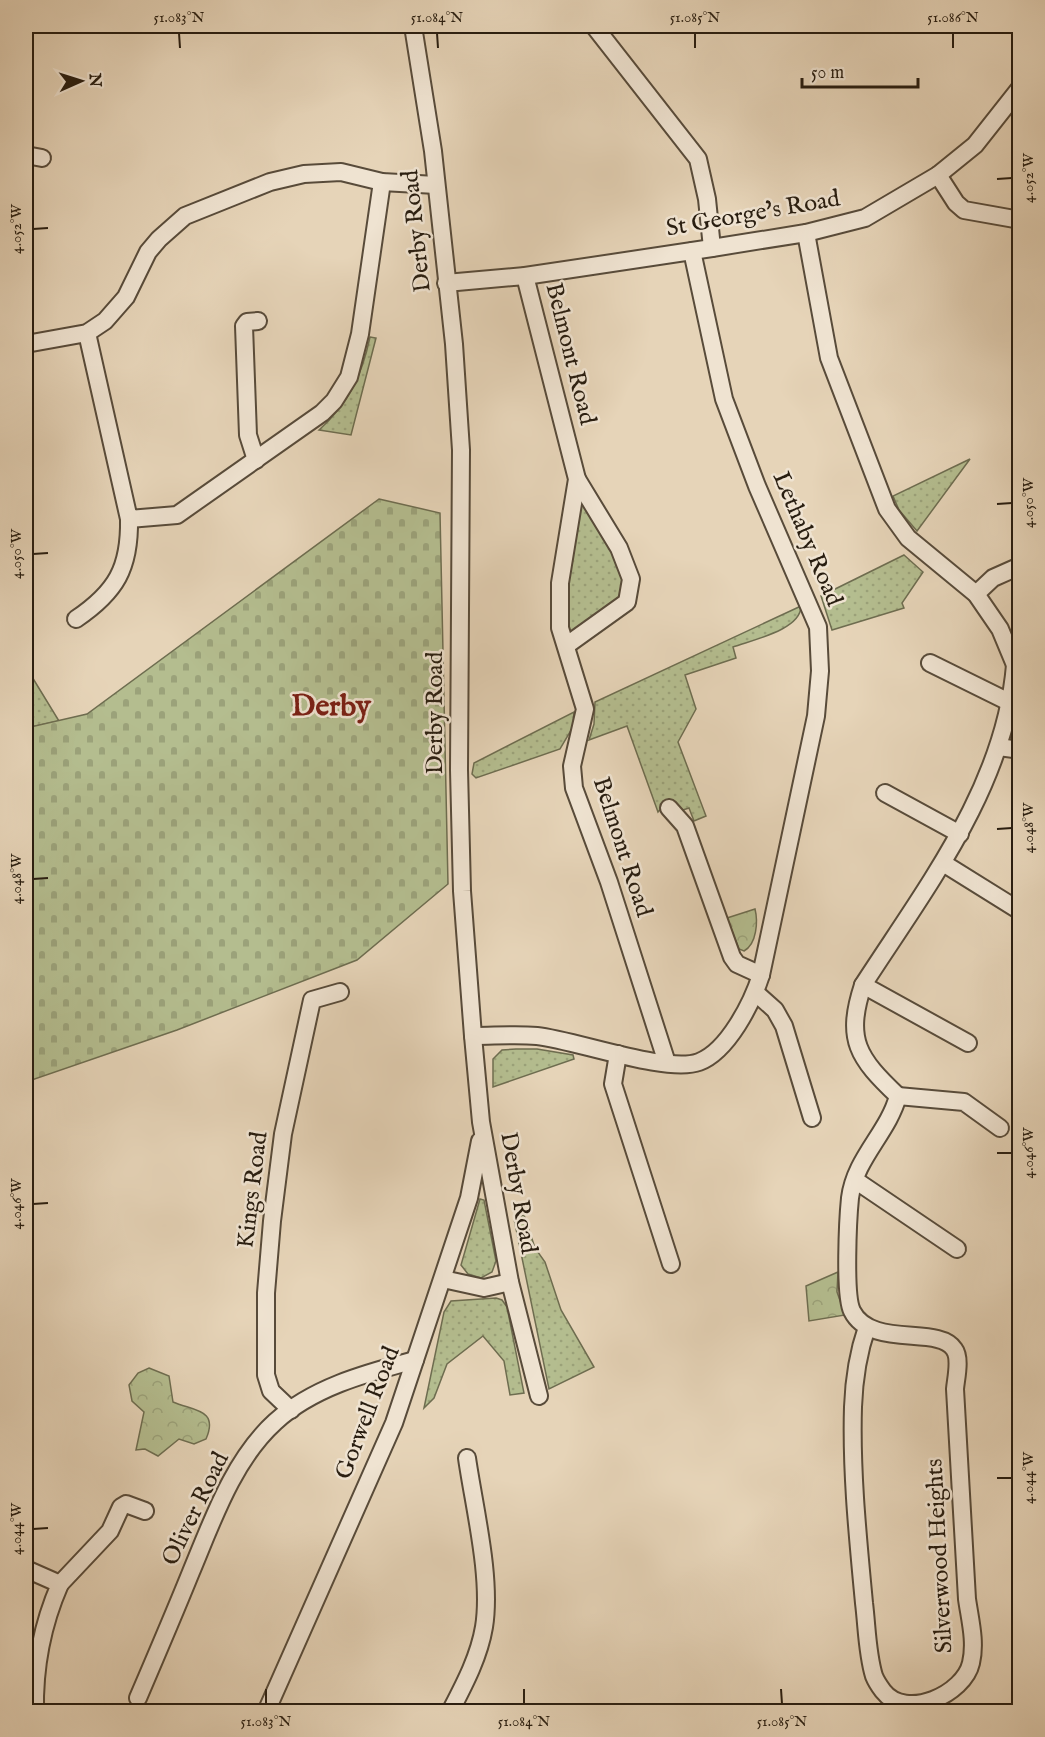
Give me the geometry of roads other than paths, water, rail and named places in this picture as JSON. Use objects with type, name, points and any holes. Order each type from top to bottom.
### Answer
[{"type":"street","name":"Derby Road","points":[[413,26],[436,185],[454,344],[461,450],[459,770],[462,891],[473,1036],[481,1122],[510,1282],[539,1396]]},
{"type":"street","points":[[594,26],[698,159],[707,200],[712,248]]},
{"type":"street","name":"St George's Road","points":[[447,283],[525,276],[712,248],[806,233],[865,218],[938,175],[975,145],[1020,88]]},
{"type":"street","points":[[26,344],[87,333],[117,310],[148,252],[185,216],[270,182],[303,174],[341,172],[382,182],[436,185]]},
{"type":"street","points":[[938,175],[964,210],[1020,220]]},
{"type":"street","points":[[129,519],[177,515],[322,413],[334,401],[349,377],[360,334],[382,182]]},
{"type":"street","points":[[806,233],[829,358],[886,508],[908,538],[976,594],[1000,629],[1017,666],[1011,703],[999,747],[960,834],[863,985],[855,1010],[856,1044],[868,1067],[898,1096],[964,1102],[1000,1128]]},
{"type":"street","name":"Lethaby Road","points":[[473,1036],[537,1036],[618,1054],[689,1065],[708,1056],[739,1024],[756,993],[816,716],[820,671],[818,627],[757,486],[724,399],[692,251]]},
{"type":"street","name":"Belmont Road","points":[[525,276],[577,479],[619,548],[631,579],[627,602],[567,645]]},
{"type":"street","points":[[256,460],[248,435],[244,326],[247,322],[258,321]]},
{"type":"street","points":[[76,619],[100,602],[117,581],[129,543],[129,519],[87,333]]},
{"type":"street","name":"Belmont Road","points":[[577,479],[560,583],[560,628],[585,709],[572,766],[574,788],[609,882],[667,1063]]},
{"type":"street","points":[[976,594],[993,578],[1020,566]]},
{"type":"street","points":[[930,663],[1011,703]]},
{"type":"street","points":[[999,747],[1020,750]]},
{"type":"street","points":[[885,793],[960,834]]},
{"type":"street","points":[[669,808],[685,825],[732,957],[737,964],[761,975]]},
{"type":"street","points":[[942,863],[1020,910]]},
{"type":"street","points":[[863,985],[968,1043]]},
{"type":"street","name":"Kings Road","points":[[291,1410],[271,1390],[265,1360],[272,1221],[283,1134],[312,1000],[340,992]]},
{"type":"street","points":[[756,993],[775,1010],[784,1026],[812,1118]]},
{"type":"street","points":[[618,1054],[613,1084],[671,1264]]},
{"type":"street","points":[[867,1327],[852,1311],[848,1294],[850,1273],[847,1244],[850,1196],[860,1164],[893,1115],[898,1096]]},
{"type":"street","name":"Gorwell Road","points":[[266,1712],[394,1424],[474,1179],[481,1122]]},
{"type":"street","points":[[855,1180],[957,1249]]},
{"type":"street","points":[[443,1279],[484,1288],[510,1282]]},
{"type":"street","name":"Silverwood Heights","points":[[867,1327],[918,1338],[940,1338],[950,1344],[957,1355],[955,1389],[967,1599],[973,1632],[971,1662],[967,1673],[941,1696],[907,1705],[887,1697],[874,1678],[861,1568],[853,1409],[857,1357],[867,1327]]},
{"type":"street","name":"Oliver Road","points":[[138,1698],[217,1510],[250,1452],[274,1423],[291,1410],[357,1376],[415,1360]]},
{"type":"street","points":[[450,1712],[476,1656],[484,1626],[485,1597],[466,1458]]},
{"type":"street","points":[[35,1712],[34,1686],[42,1634],[60,1584],[110,1531],[121,1508],[126,1504],[145,1511]]},
{"type":"street","points":[[26,1569],[60,1584]]},
{"type":"district","name":"Derby","points":[[331,707]]}]
